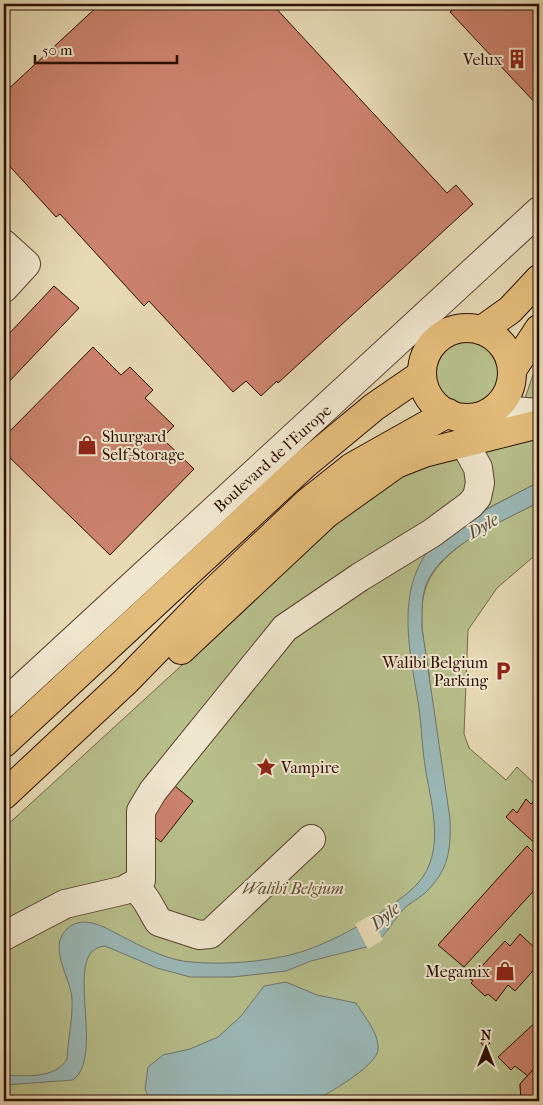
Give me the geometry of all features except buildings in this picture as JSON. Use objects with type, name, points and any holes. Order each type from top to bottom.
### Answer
[{"type":"highway","points":[[482,330],[510,310],[539,279]]},
{"type":"highway","points":[[472,328],[482,330],[503,345],[508,353],[512,370],[510,388],[499,405],[475,417],[456,416],[448,413],[430,397],[422,374],[426,356],[436,340],[453,330],[472,328]]},
{"type":"highway","points":[[512,370],[539,329]]},
{"type":"highway","name":"Boulevard de l'Europe","points":[[4,743],[304,465],[374,407],[422,374]]},
{"type":"highway","points":[[4,795],[126,681],[207,598],[308,502],[352,467],[448,413]]},
{"type":"highway","points":[[126,681],[172,658],[326,514],[355,491],[396,464],[424,453],[539,424]]},
{"type":"street","name":"Boulevard de l'Europe","points":[[4,704],[539,211]]},
{"type":"street","points":[[4,244],[26,264],[4,288]]},
{"type":"street","points":[[499,405],[514,411],[539,413]]},
{"type":"street","points":[[4,936],[65,904],[129,887],[141,880],[142,811],[153,790],[285,628],[360,577],[432,534],[470,505],[477,497],[480,482],[478,468],[464,442]]},
{"type":"street","points":[[129,887],[135,888],[144,896],[159,922],[199,935],[210,934],[311,839]]},
{"type":"green space","points":[[466,341],[478,344],[489,350],[495,361],[498,373],[495,385],[489,396],[478,402],[466,405],[454,402],[443,396],[437,385],[434,373],[437,361],[443,350],[454,344]]},
{"type":"green space","points":[[539,362],[539,404],[523,404],[535,369]]},
{"type":"green space","name":"Walibi Belgium","points":[[539,430],[539,482],[471,517],[410,597],[430,684],[422,615],[427,583],[439,565],[464,543],[479,533],[539,502],[539,552],[497,588],[468,630],[464,734],[469,748],[506,780],[517,767],[539,788],[539,1063],[520,1084],[521,1101],[4,1101],[4,828],[370,493],[396,473]]},
{"type":"water","name":"Dyle","points":[[539,482],[539,502],[463,543],[438,565],[426,584],[422,602],[422,628],[450,819],[450,840],[447,859],[444,868],[433,884],[425,893],[403,909],[384,935],[370,946],[311,961],[286,971],[233,977],[190,977],[157,968],[105,946],[92,952],[86,965],[84,983],[86,1049],[82,1067],[73,1080],[4,1085],[4,1075],[30,1076],[48,1073],[62,1065],[67,1059],[72,999],[59,945],[61,936],[74,924],[82,922],[99,925],[152,951],[184,961],[228,963],[254,961],[305,951],[340,936],[394,904],[419,882],[427,870],[432,857],[434,829],[409,645],[409,602],[413,582],[421,563],[436,542],[482,512]]},
{"type":"water","points":[[286,982],[317,995],[356,1003],[370,1025],[378,1043],[376,1056],[370,1063],[351,1079],[313,1101],[150,1101],[145,1089],[148,1067],[163,1055],[190,1049],[218,1037],[241,1016],[264,986]]},
{"type":"pier","points":[[371,915],[383,940],[368,949],[355,924]]},
{"type":"place","name":"Velux","points":[[517,59]]},
{"type":"place","name":"Shurgard Self-Storage","points":[[87,445]]},
{"type":"place","name":"Walibi Belgium Parking","points":[[503,671]]},
{"type":"place","name":"Vampire","points":[[266,767]]},
{"type":"place","name":"Megamix","points":[[505,971]]}]
